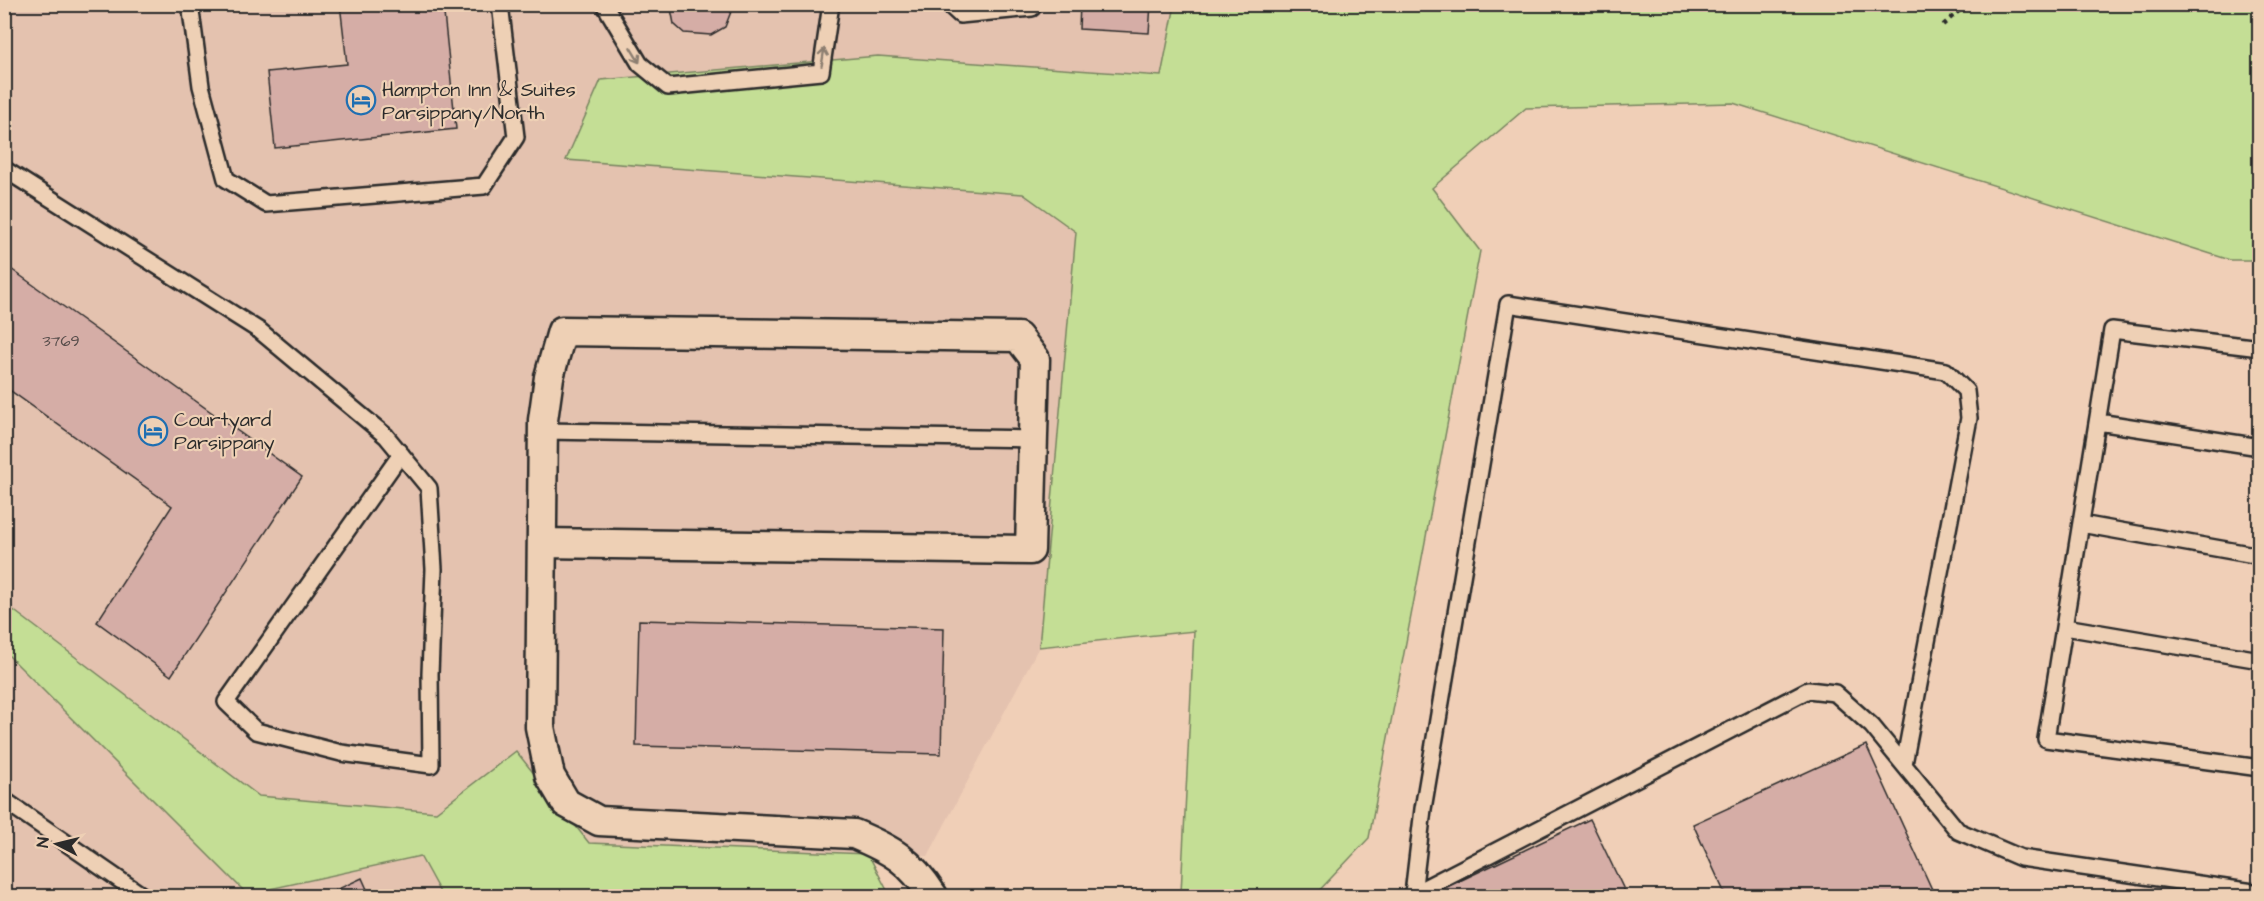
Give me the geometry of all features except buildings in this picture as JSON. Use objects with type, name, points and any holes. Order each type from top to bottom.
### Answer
[{"type":"street","points":[[542,543],[1030,550],[1035,359],[1017,337],[561,331],[549,377],[543,431],[540,727],[550,776],[566,803],[599,821],[854,834],[889,848],[921,877],[933,897]]},
{"type":"lane","points":[[190,4],[201,86],[226,179],[266,204],[484,186],[516,137],[500,4]]},
{"type":"lane","points":[[604,4],[640,64],[668,87],[821,72],[831,4]]},
{"type":"lane","points":[[948,4],[960,15],[1032,8],[1032,4]]},
{"type":"lane","points":[[4,169],[260,331],[386,436],[401,454],[429,488],[434,569],[430,674],[431,765],[340,753],[256,731],[226,702],[401,454]]},
{"type":"lane","points":[[1411,895],[1423,809],[1508,304],[1946,371],[1966,391],[1969,418],[1904,764]]},
{"type":"lane","points":[[2259,348],[2112,330],[2046,739],[2259,768]]},
{"type":"lane","points":[[2098,422],[2259,447]]},
{"type":"lane","points":[[543,431],[1033,439]]},
{"type":"lane","points":[[2081,524],[2259,556]]},
{"type":"lane","points":[[2065,627],[2259,660]]},
{"type":"lane","points":[[1411,895],[1808,690],[1835,693],[1872,726],[1958,831],[2021,858],[2259,893]]},
{"type":"lane","points":[[4,800],[143,897]]},
{"type":"path","points":[[1943,25],[1967,4]]},
{"type":"shaded area","points":[[4,5],[1175,5],[1161,76],[878,56],[566,160],[1023,194],[1209,326],[928,856],[589,843],[515,751],[436,812],[259,796],[5,603]]},
{"type":"shaded area","points":[[4,652],[247,894],[420,856],[442,896],[5,896]]},
{"type":"green space","points":[[1175,5],[2259,5],[2259,260],[2230,260],[1733,103],[1526,108],[1432,188],[1480,251],[1369,838],[1314,896],[1192,896],[1181,893],[1194,631],[1039,647],[1076,232],[1023,194],[566,160],[601,80],[878,56],[1161,76]]},
{"type":"green space","points":[[4,603],[259,796],[436,812],[516,751],[589,843],[868,854],[890,896],[442,896],[420,856],[247,894],[5,652]]},
{"type":"place","name":"Hampton Inn & Suites Parsippany/North","points":[[361,100]]},
{"type":"place","name":"Courtyard Parsippany","points":[[153,431]]}]
